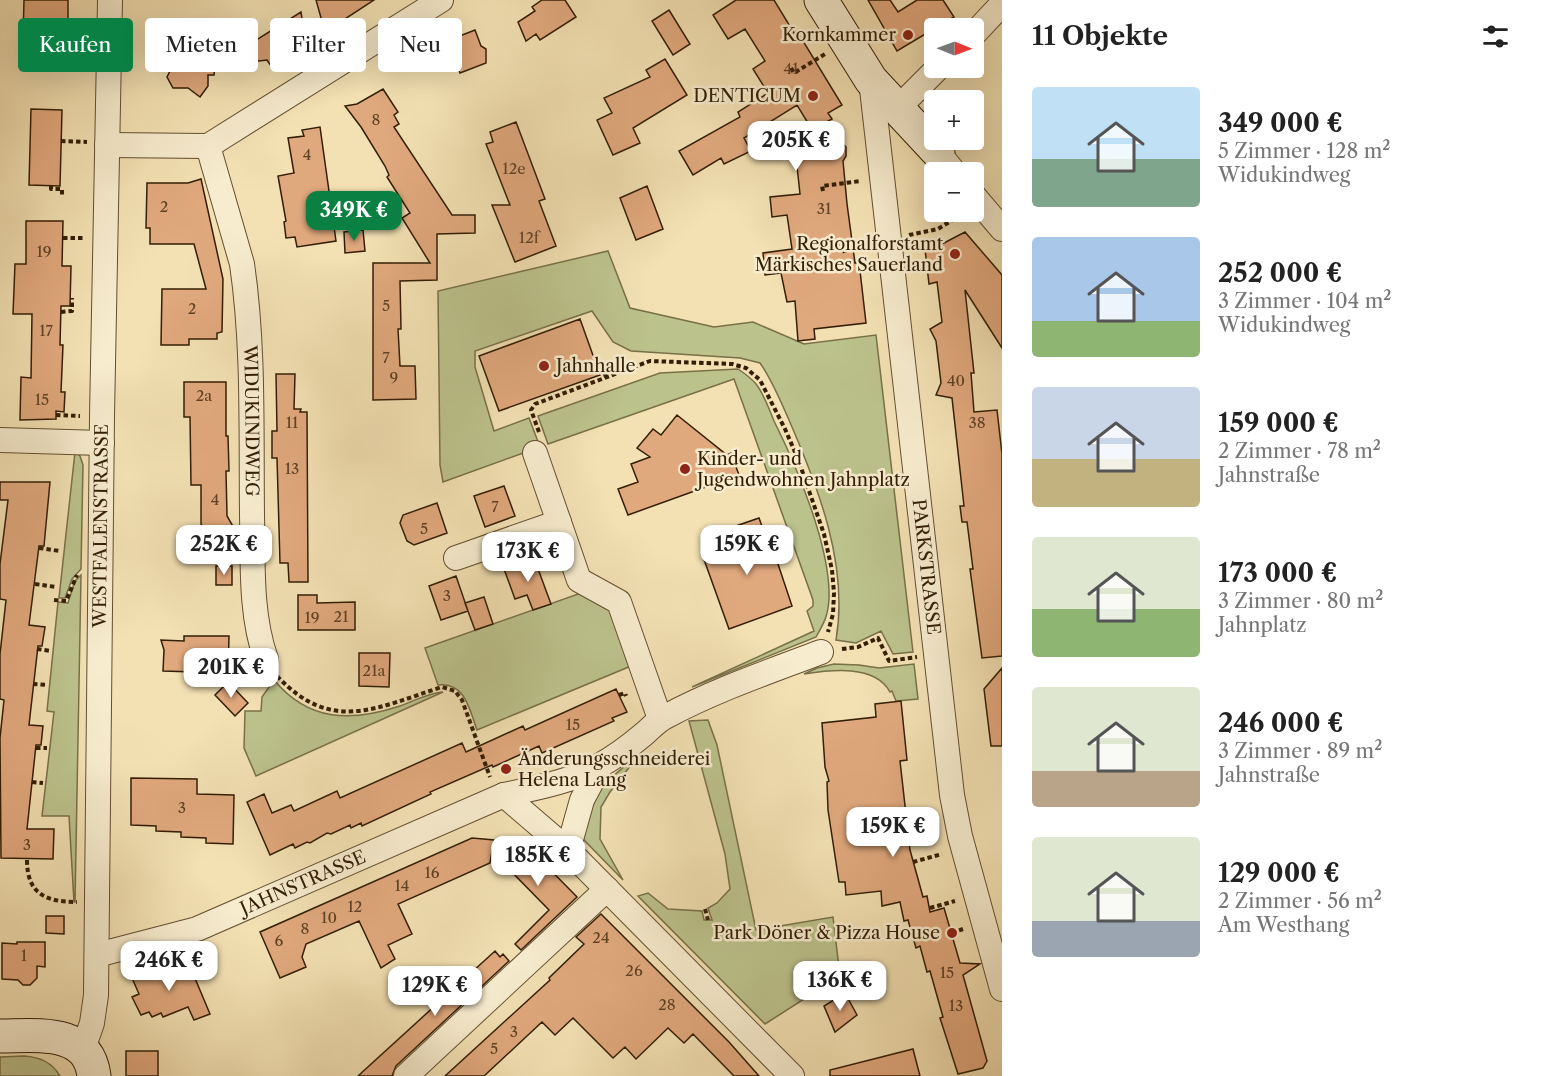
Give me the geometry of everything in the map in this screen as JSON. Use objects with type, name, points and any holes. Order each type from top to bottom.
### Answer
[{"type":"street","name":"WESTFALENSTRASSE","points":[[88,1063],[95,1010],[97,955],[102,443],[98,143],[110,0]]},
{"type":"street","points":[[98,143],[208,146],[441,0]]},
{"type":"street","name":"PARKSTRASSE","points":[[820,0],[871,80],[952,795],[960,836],[1002,989]]},
{"type":"street","points":[[984,23],[1002,4]]},
{"type":"street","points":[[898,108],[928,78]]},
{"type":"street","points":[[871,80],[946,162]]},
{"type":"street","name":"WIDUKINDWEG","points":[[208,146],[242,264],[244,279],[249,335],[253,582],[259,639],[266,659]]},
{"type":"street","points":[[984,208],[1002,229]]},
{"type":"street","points":[[0,440],[102,443]]},
{"type":"street","points":[[535,453],[579,580],[619,602],[660,719]]},
{"type":"street","points":[[456,558],[559,522]]},
{"type":"street","name":"JAHNSTRASSE","points":[[97,955],[197,929],[501,796],[547,786],[600,765],[643,735],[660,719],[695,700],[821,652]]},
{"type":"street","name":"JAHNSTRASSE","points":[[568,850],[582,800],[600,765]]},
{"type":"street","points":[[501,796],[568,850],[792,1076]]},
{"type":"street","points":[[406,1076],[607,889]]},
{"type":"street","points":[[0,1036],[50,1037],[71,1041],[88,1063]]},
{"type":"path","points":[[791,68],[794,73],[846,41]]},
{"type":"path","points":[[61,141],[98,143]]},
{"type":"path","points":[[823,191],[822,186],[859,182]]},
{"type":"path","points":[[51,186],[51,189],[62,189],[62,197]]},
{"type":"path","points":[[910,235],[938,229],[952,222]]},
{"type":"path","points":[[63,238],[87,238]]},
{"type":"path","points":[[839,246],[844,246],[845,255]]},
{"type":"path","points":[[61,312],[72,312],[72,298]]},
{"type":"path","points":[[531,410],[535,404],[650,361],[732,363],[746,368],[760,380],[772,401],[798,459],[822,528],[832,570],[833,614],[821,652]]},
{"type":"path","points":[[602,366],[606,377]]},
{"type":"path","name":"WESTFALENSTRASSE","points":[[56,416],[84,416]]},
{"type":"path","points":[[39,548],[60,551]]},
{"type":"path","name":"WESTFALENSTRASSE","points":[[54,600],[66,601],[74,579],[81,571]]},
{"type":"path","points":[[35,585],[56,587]]},
{"type":"path","points":[[858,647],[878,638],[889,661],[914,658]]},
{"type":"path","points":[[37,649],[51,651]]},
{"type":"path","points":[[266,659],[290,689],[302,698],[327,710],[357,712],[380,709],[442,687],[455,691],[462,700],[501,796]]},
{"type":"path","points":[[33,684],[47,685]]},
{"type":"path","points":[[36,748],[47,748]]},
{"type":"path","points":[[32,782],[43,783]]},
{"type":"path","points":[[913,862],[940,855]]},
{"type":"path","points":[[27,860],[28,878],[34,889],[58,902],[75,902]]},
{"type":"path","points":[[705,909],[708,920]]},
{"type":"green space","points":[[608,251],[630,308],[714,327],[753,322],[804,344],[876,335],[913,652],[893,654],[881,631],[856,643],[836,640],[839,612],[838,583],[828,527],[800,446],[776,390],[760,363],[740,358],[631,351],[613,342],[592,311],[475,351],[475,367],[494,431],[529,418],[540,447],[443,482],[440,465],[438,291]]},
{"type":"green space","points":[[738,369],[756,384],[761,392],[793,461],[819,532],[828,579],[829,599],[825,619],[816,637],[692,687],[814,631],[807,611],[813,606],[813,600],[734,379],[548,444],[538,416],[660,373]]},
{"type":"green space","points":[[75,452],[80,456],[83,465],[81,569],[72,579],[65,598],[59,598]]},
{"type":"green space","points":[[81,575],[74,902],[69,816],[42,816],[54,712],[47,711],[58,602],[68,603],[75,581]]},
{"type":"green space","points":[[581,593],[611,609],[631,666],[477,730],[469,706],[460,692],[447,685],[438,685],[425,648]]},
{"type":"green space","points":[[834,664],[879,668],[914,664],[918,699],[896,701],[892,691],[890,692],[883,683],[863,673],[826,671],[804,674]]},
{"type":"green space","points":[[274,680],[287,694],[302,704],[332,715],[365,715],[443,692],[256,776],[244,748],[245,711],[261,711],[262,697]]},
{"type":"green space","points":[[708,720],[717,745],[756,930],[833,917],[840,976],[765,1024],[638,896],[648,893],[668,909],[702,911],[704,920],[712,920],[708,908],[717,903],[730,889],[725,854],[689,721]]},
{"type":"green space","points":[[642,751],[601,807],[600,839],[623,880],[582,838],[591,804],[603,785]]},
{"type":"green space","points":[[24,1056],[45,1061],[60,1076],[0,1076],[0,1057]]},
{"type":"building","points":[[24,0],[68,0],[68,18],[24,18]]},
{"type":"building","points":[[316,0],[374,0],[346,18],[321,18]]},
{"type":"building","points":[[542,0],[565,0],[576,17],[540,40],[536,34],[526,41],[518,22],[535,11],[532,7]]},
{"type":"building","points":[[736,0],[774,0],[794,33],[797,31],[842,105],[828,113],[832,119],[823,124],[846,147],[846,156],[843,161],[847,204],[855,263],[859,262],[866,323],[814,329],[815,339],[798,341],[795,301],[787,302],[781,273],[765,275],[763,253],[792,249],[787,215],[772,217],[770,197],[800,194],[796,157],[800,157],[799,149],[822,146],[797,105],[744,138],[751,151],[724,164],[721,158],[693,175],[679,151],[740,117],[738,112],[768,93],[753,69],[765,61],[745,29],[728,39],[713,15]]},
{"type":"building","points":[[868,0],[890,0],[898,12],[917,0],[943,0],[954,17],[924,18],[924,35],[897,51]]},
{"type":"building","points":[[669,10],[690,44],[673,55],[652,21]]},
{"type":"building","points":[[301,12],[302,18],[291,18]]},
{"type":"building","points":[[475,30],[481,46],[486,49],[486,63],[460,73],[462,72],[462,35]]},
{"type":"building","points":[[270,31],[270,64],[267,60],[258,61],[258,39]]},
{"type":"building","points":[[665,59],[687,95],[633,128],[640,143],[613,155],[597,120],[612,113],[604,98],[650,77],[646,70]]},
{"type":"building","points":[[170,72],[214,72],[214,75],[208,75],[208,86],[200,97],[188,88],[173,88],[167,77]]},
{"type":"building","points":[[383,89],[398,112],[394,115],[399,124],[394,127],[452,215],[475,215],[475,233],[437,234],[437,280],[400,281],[401,329],[398,329],[400,366],[415,366],[416,399],[373,400],[373,263],[430,263],[402,218],[410,213],[387,177],[389,175],[385,166],[345,106],[357,104]]},
{"type":"building","points":[[31,109],[62,110],[60,186],[29,185]]},
{"type":"building","points":[[516,122],[545,199],[539,201],[556,246],[515,262],[492,205],[510,205],[486,144],[493,142],[490,132]]},
{"type":"building","points":[[320,127],[336,241],[297,247],[295,237],[286,238],[284,222],[286,221],[278,176],[294,173],[288,138],[304,136],[302,130]]},
{"type":"building","points":[[201,179],[223,279],[222,332],[217,333],[217,339],[189,339],[189,345],[161,345],[162,289],[206,289],[194,244],[150,244],[150,228],[146,228],[147,183],[188,183]]},
{"type":"building","points":[[647,186],[663,229],[636,240],[620,198]]},
{"type":"building","points":[[26,221],[63,221],[62,266],[71,266],[70,306],[61,306],[60,345],[63,345],[61,392],[65,392],[64,412],[56,411],[56,419],[20,420],[21,377],[31,378],[32,314],[13,314],[15,264],[26,264]]},
{"type":"building","points":[[363,230],[365,251],[345,253],[344,232]]},
{"type":"building","points":[[965,232],[1002,275],[1002,348],[965,290],[974,373],[971,373],[974,412],[997,410],[1002,454],[1002,656],[982,658],[970,569],[973,569],[967,522],[962,522],[960,506],[964,506],[952,398],[936,395],[941,383],[936,341],[930,329],[942,322],[937,282],[929,284],[925,249],[944,243]]},
{"type":"building","name":"Jahnhalle","points":[[580,319],[600,375],[499,411],[479,356]]},
{"type":"building","points":[[276,374],[295,374],[294,409],[307,412],[308,582],[289,582],[288,563],[280,563],[277,458],[272,458],[272,431],[277,431]]},
{"type":"building","points":[[184,382],[226,382],[226,436],[228,436],[229,471],[226,471],[227,516],[238,535],[217,549],[201,524],[201,485],[191,485],[190,417],[184,417]]},
{"type":"building","name":"Kinder- und Jugendwohnen Jahnplatz","points":[[677,415],[727,455],[731,453],[739,475],[628,515],[618,489],[638,482],[631,464],[650,457],[637,448],[653,429],[661,435]]},
{"type":"building","points":[[0,482],[50,482],[44,546],[39,546],[29,625],[45,627],[42,646],[38,646],[29,725],[43,726],[41,745],[36,745],[27,829],[54,829],[53,859],[1,858],[0,738],[4,700],[0,699],[0,654],[6,600],[0,599],[0,564],[8,500],[0,500]]},
{"type":"building","points":[[504,486],[515,516],[485,527],[474,496]]},
{"type":"building","points":[[437,503],[447,533],[414,545],[407,541],[400,523],[403,515]]},
{"type":"building","points":[[759,518],[773,556],[775,555],[792,606],[729,629],[702,554],[729,544],[727,539],[733,536],[730,528]]},
{"type":"building","points":[[534,558],[551,604],[533,610],[527,595],[515,599],[504,569]]},
{"type":"building","points":[[216,566],[232,566],[232,585],[216,585]]},
{"type":"building","points":[[456,576],[468,611],[441,620],[429,586]]},
{"type":"building","points":[[298,595],[317,595],[317,603],[355,602],[355,630],[298,630]]},
{"type":"building","points":[[484,597],[493,624],[475,630],[465,603]]},
{"type":"building","points":[[184,636],[229,636],[228,673],[163,671],[164,650],[161,640],[184,641]]},
{"type":"building","points":[[359,653],[390,653],[389,687],[359,686]]},
{"type":"building","points":[[1002,668],[1002,746],[991,746],[984,689]]},
{"type":"building","points":[[228,682],[248,703],[235,716],[215,695]]},
{"type":"building","points":[[616,689],[627,712],[612,718],[614,721],[542,753],[539,746],[430,792],[431,794],[362,826],[361,823],[351,828],[350,825],[295,848],[293,844],[270,855],[247,802],[264,794],[272,813],[291,805],[294,811],[337,791],[340,798],[462,743],[466,752],[523,726],[525,730]]},
{"type":"building","points":[[901,701],[907,760],[900,761],[910,850],[923,897],[927,896],[930,912],[944,908],[960,963],[980,964],[963,975],[987,1061],[983,1068],[958,1074],[940,1018],[943,1017],[930,971],[927,972],[920,946],[916,948],[908,920],[904,921],[900,902],[882,906],[881,891],[846,895],[845,882],[839,882],[828,810],[827,782],[829,781],[825,767],[822,723],[876,717],[875,704]]},
{"type":"building","points":[[131,778],[197,779],[197,794],[234,795],[233,844],[206,843],[206,838],[181,837],[181,832],[156,831],[156,826],[131,825]]},
{"type":"building","points":[[472,838],[494,840],[490,863],[398,904],[412,934],[388,945],[395,959],[381,968],[359,921],[306,944],[302,957],[306,967],[280,978],[260,932]]},
{"type":"building","points":[[521,840],[577,897],[521,950],[515,944],[549,910],[500,860]]},
{"type":"building","points":[[601,914],[729,1042],[759,1076],[734,1076],[693,1034],[684,1043],[668,1028],[636,1059],[625,1047],[613,1058],[573,1018],[555,1035],[542,1022],[484,1076],[445,1076],[550,980],[549,978],[584,944],[576,937]]},
{"type":"building","points":[[46,916],[64,916],[64,934],[46,933]]},
{"type":"building","points":[[17,942],[45,942],[45,967],[37,966],[37,978],[30,985],[23,985],[18,980],[2,979],[2,943],[17,944]]},
{"type":"building","points":[[495,951],[500,957],[503,954],[509,961],[396,1066],[392,1076],[358,1076]]},
{"type":"building","points":[[169,962],[173,970],[189,964],[210,1014],[194,1020],[188,1007],[163,1017],[161,1013],[152,1017],[149,1012],[141,1015],[132,997],[139,994],[132,978]]},
{"type":"building","points":[[845,993],[857,1015],[835,1032],[824,1006]]},
{"type":"building","points":[[913,1049],[920,1076],[830,1076],[830,1070]]},
{"type":"building","points":[[126,1051],[158,1051],[158,1076],[126,1076]]},
{"type":"place","name":"Kornkammer","points":[[908,35]]},
{"type":"place","name":"DENTICUM","points":[[813,96]]},
{"type":"place","name":"Regionalforstamt Märkisches Sauerland","points":[[955,254]]},
{"type":"place","name":"Jahnhalle","points":[[544,366]]},
{"type":"place","name":"Kinder- und Jugendwohnen Jahnplatz","points":[[685,469]]},
{"type":"place","name":"Änderungsschneiderei Helena Lang","points":[[506,769]]},
{"type":"place","name":"Park Döner & Pizza House","points":[[952,933]]}]
